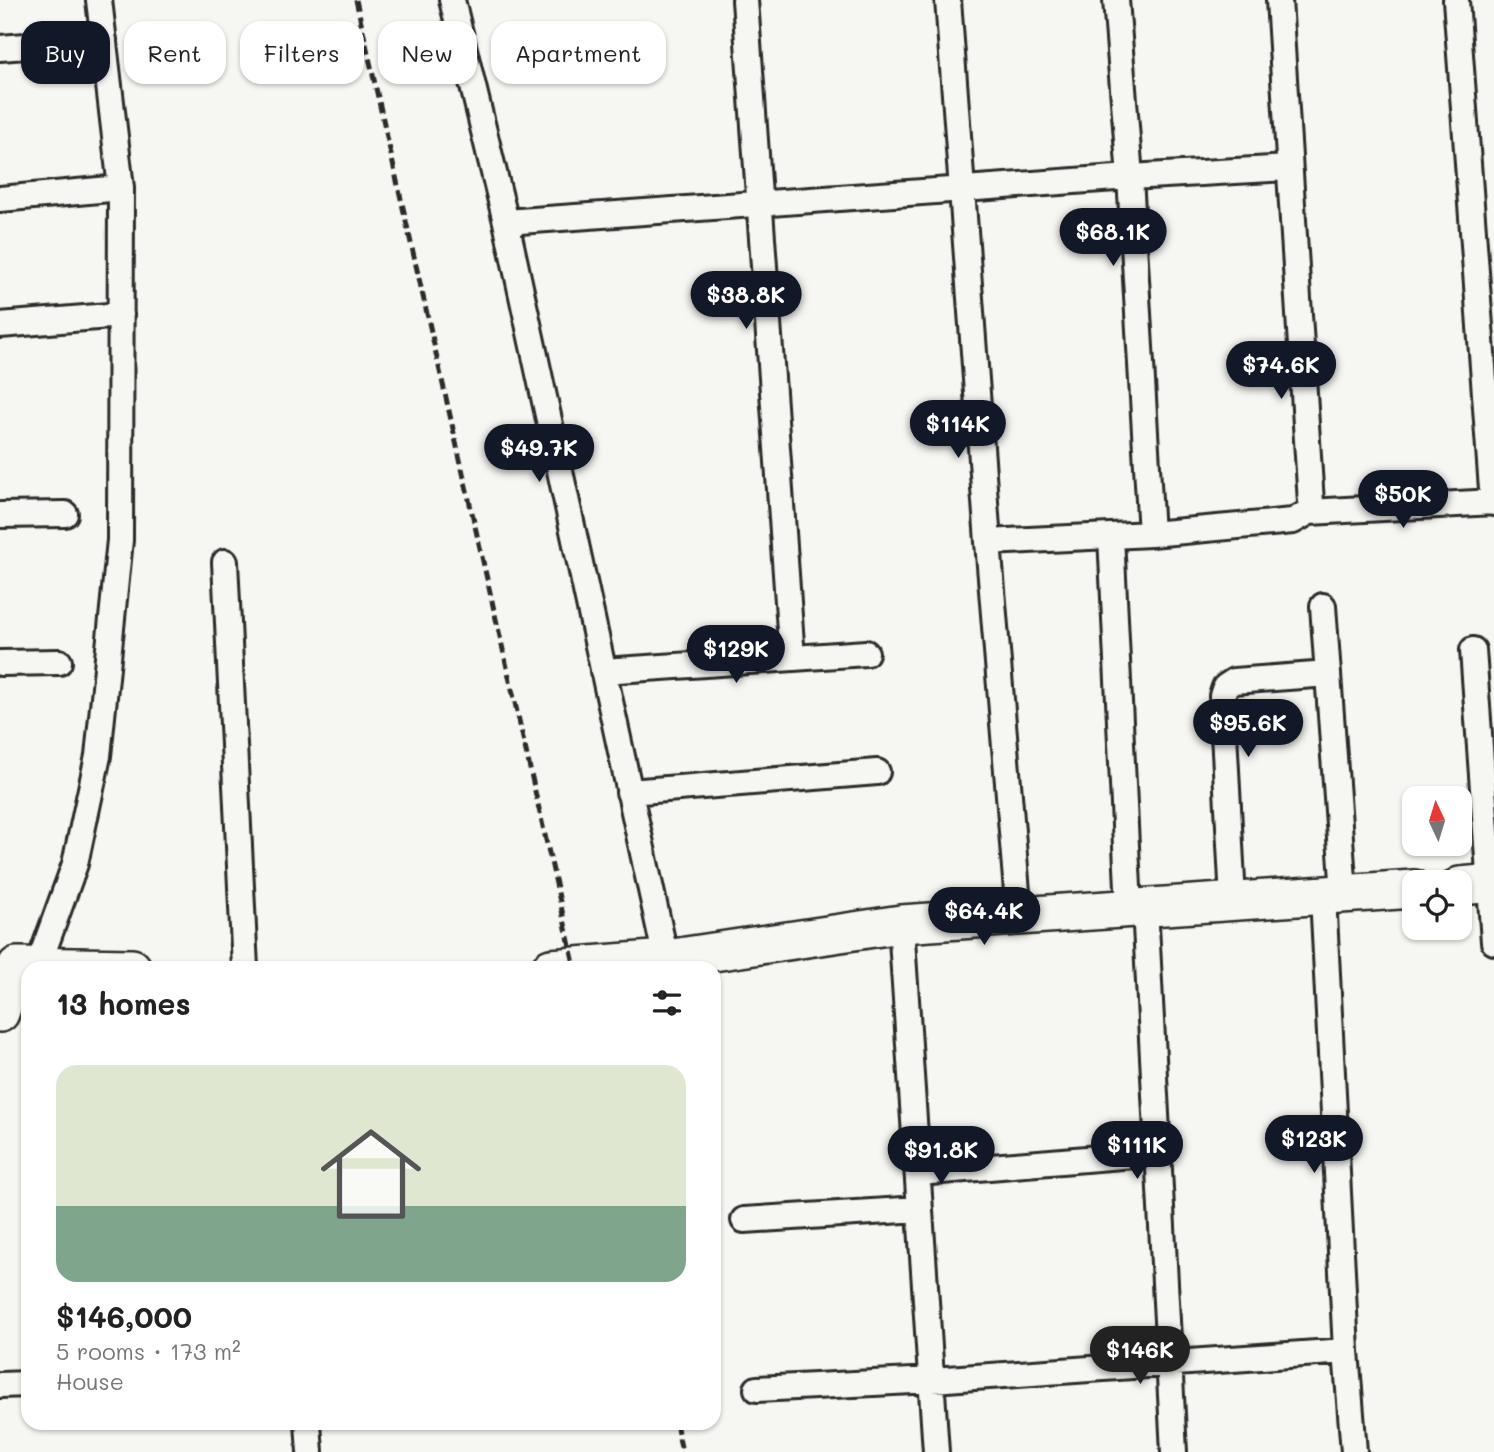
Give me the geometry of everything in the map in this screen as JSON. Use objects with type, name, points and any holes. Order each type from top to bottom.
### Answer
[{"type":"street","points":[[99,0],[102,21]]},
{"type":"street","points":[[452,0],[506,222],[666,959]]},
{"type":"street","points":[[745,0],[792,658]]},
{"type":"street","points":[[948,0],[1019,916]]},
{"type":"street","points":[[1115,0],[1130,177],[1151,534]]},
{"type":"street","points":[[1279,0],[1311,503],[1309,512]]},
{"type":"street","points":[[988,542],[1151,534],[1293,521],[1309,512],[1493,502],[1456,0]]},
{"type":"street","points":[[0,48],[21,46]]},
{"type":"street","points":[[0,1013],[18,964],[75,864],[99,756],[120,540],[121,188],[109,84]]},
{"type":"street","points":[[506,222],[1288,168]]},
{"type":"street","points":[[0,199],[121,188]]},
{"type":"street","points":[[0,325],[121,315]]},
{"type":"street","points":[[0,515],[65,514]]},
{"type":"street","points":[[1111,536],[1137,907],[1158,1153],[1174,1452]]},
{"type":"street","points":[[225,562],[245,961]]},
{"type":"street","points":[[1323,606],[1328,674],[1346,1351],[1354,1452]]},
{"type":"street","points":[[1473,650],[1481,884],[1494,942]]},
{"type":"street","points":[[603,671],[866,653]]},
{"type":"street","points":[[0,663],[60,662]]},
{"type":"street","points":[[1233,900],[1222,696],[1225,687],[1234,681],[1328,674]]},
{"type":"street","points":[[629,792],[877,772]]},
{"type":"street","points":[[640,961],[901,924],[1402,890]]},
{"type":"street","points":[[901,924],[936,1452]]},
{"type":"street","points":[[918,1173],[1158,1153]]},
{"type":"street","points":[[744,1220],[920,1209]]},
{"type":"street","points":[[757,1389],[932,1380],[1169,1361],[1346,1351]]},
{"type":"street","points":[[0,1385],[21,1384]]},
{"type":"street","points":[[308,1430],[310,1452]]},
{"type":"railway","points":[[356,0],[573,961]]},
{"type":"railway","points":[[677,1430],[682,1452]]}]
